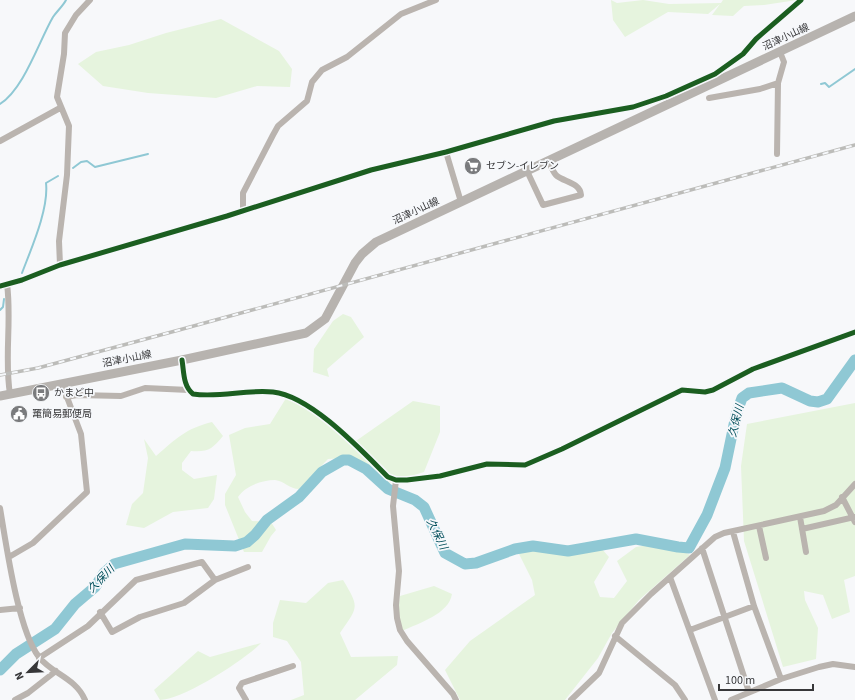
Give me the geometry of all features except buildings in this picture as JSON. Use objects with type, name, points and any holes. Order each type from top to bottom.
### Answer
[{"type":"main road","name":"沼津小山線","points":[[3,396],[291,337],[312,330],[325,320],[355,263],[370,247],[385,238],[548,161],[667,100],[780,52],[855,16]]},
{"type":"street","points":[[60,265],[59,241],[70,139],[68,121],[60,108],[57,97],[64,54],[64,32],[76,15],[90,0]]},
{"type":"street","points":[[242,210],[243,193],[278,126],[307,102],[312,82],[322,70],[347,57],[402,14],[436,0]]},
{"type":"street","points":[[0,286],[60,265],[371,170],[446,152],[554,121],[667,100],[715,74],[737,58],[801,0]]},
{"type":"street","points":[[777,154],[778,83],[784,62],[780,52]]},
{"type":"street","points":[[709,98],[760,89],[778,83]]},
{"type":"street","points":[[0,142],[60,108]]},
{"type":"street","points":[[446,152],[461,202]]},
{"type":"street","points":[[527,171],[543,205],[581,195],[579,188],[556,175],[548,161]]},
{"type":"street","points":[[3,396],[7,373],[9,302],[7,284]]},
{"type":"street","points":[[182,360],[189,390],[193,394],[201,395],[271,392],[287,395],[334,425],[388,476],[396,481],[440,476],[487,464],[525,464],[562,449],[682,390],[705,392],[713,390],[753,369],[855,332]]},
{"type":"street","points":[[9,557],[32,543],[87,492],[81,434],[62,384]]},
{"type":"street","points":[[66,397],[77,395],[121,396],[145,388],[189,390]]},
{"type":"street","points":[[396,481],[393,506],[399,571],[396,605],[400,630],[406,641],[453,694],[456,700]]},
{"type":"street","points":[[571,700],[598,673],[622,623],[715,537],[724,533],[824,511],[836,505],[855,484]]},
{"type":"street","points":[[802,529],[855,519],[842,497]]},
{"type":"street","points":[[0,508],[20,608],[28,637],[39,658],[74,683],[85,700]]},
{"type":"street","points":[[800,517],[806,552]]},
{"type":"street","points":[[759,526],[766,558]]},
{"type":"street","points":[[733,532],[754,606],[780,678]]},
{"type":"street","points":[[702,548],[750,692]]},
{"type":"street","points":[[39,658],[88,626],[100,612],[136,580],[202,562],[215,580]]},
{"type":"street","points":[[100,612],[112,632],[140,617],[184,603],[215,580],[248,567]]},
{"type":"street","points":[[670,577],[715,700]]},
{"type":"street","points":[[690,630],[754,606]]},
{"type":"street","points":[[0,610],[20,608]]},
{"type":"street","points":[[615,636],[675,685],[684,700]]},
{"type":"street","points":[[731,700],[780,678],[833,664],[855,667]]},
{"type":"street","points":[[246,700],[239,688],[242,683],[293,666]]},
{"type":"street","points":[[15,700],[28,693],[56,671]]},
{"type":"green space","points":[[611,0],[617,3],[643,0],[669,4],[721,3],[723,0],[797,0],[764,5],[744,6],[733,16],[712,15],[720,4],[708,14],[668,12],[625,37],[613,20]]},
{"type":"green space","points":[[221,19],[279,51],[292,69],[290,87],[257,86],[216,98],[148,93],[103,86],[78,64],[96,52],[129,45],[166,33]]},
{"type":"green space","points":[[343,314],[351,317],[364,337],[327,369],[329,377],[313,372],[314,349],[333,321]]},
{"type":"green space","points":[[288,395],[353,443],[413,401],[440,406],[440,432],[424,472],[388,483],[345,458],[328,459],[299,489],[275,480],[259,482],[249,487],[238,497],[245,512],[252,521],[271,522],[276,530],[262,552],[244,552],[225,505],[225,494],[236,475],[229,435],[245,428],[270,424]]},
{"type":"green space","points":[[855,403],[855,576],[844,580],[850,612],[832,619],[823,595],[804,591],[805,600],[818,628],[816,659],[783,667],[744,541],[741,466],[747,424]]},
{"type":"green space","points":[[212,422],[223,436],[210,449],[191,451],[182,463],[182,470],[194,479],[217,475],[214,499],[208,508],[173,512],[144,528],[126,525],[132,504],[143,493],[148,458],[144,439],[156,456],[188,431]]},
{"type":"green space","points":[[667,542],[690,555],[639,600],[612,633],[598,658],[565,700],[460,700],[445,670],[470,641],[535,595],[532,580],[519,554],[526,547],[601,548],[609,557],[594,582],[600,597],[614,598],[627,581],[617,561],[636,547]]},
{"type":"green space","points":[[343,580],[352,596],[355,607],[340,633],[351,657],[398,656],[397,665],[355,700],[291,700],[304,695],[301,662],[287,641],[273,637],[273,623],[280,600],[306,603],[328,583]]},
{"type":"green space","points":[[434,586],[452,594],[450,601],[432,617],[402,631],[397,618],[400,596]]},
{"type":"green space","points":[[261,643],[228,669],[183,693],[160,700],[154,690],[198,651],[210,657]]},
{"type":"waterway","points":[[0,104],[9,97],[24,76],[53,17],[66,0]]},
{"type":"waterway","points":[[821,84],[825,83],[829,87],[855,69]]},
{"type":"waterway","points":[[73,168],[81,162],[87,161],[95,167],[148,154]]},
{"type":"waterway","points":[[22,273],[42,217],[45,205],[46,183],[58,176]]},
{"type":"waterway","points":[[0,310],[3,307],[4,299]]},
{"type":"waterway","name":"久保川","points":[[0,670],[16,654],[55,629],[75,604],[95,587],[104,573],[114,564],[185,544],[235,546],[247,542],[255,535],[267,520],[299,497],[322,472],[343,460],[349,460],[366,469],[388,489],[415,500],[424,507],[445,553],[465,564],[476,563],[515,549],[533,546],[568,551],[636,539],[689,548],[707,515],[725,468],[736,415],[742,398],[749,393],[782,388],[810,401],[818,402],[827,399],[855,360]]},
{"type":"railway","points":[[0,375],[38,368],[855,145]]},
{"type":"cycle path","points":[[0,286],[22,280],[60,265],[227,216],[371,170],[446,152],[554,121],[633,107],[666,96],[715,74],[743,54],[756,39],[801,0]]},
{"type":"cycle path","points":[[182,360],[187,387],[193,394],[213,395],[263,391],[288,396],[303,403],[335,426],[388,477],[396,480],[407,480],[440,476],[487,464],[525,465],[562,449],[682,390],[705,392],[713,390],[753,369],[855,332]]},
{"type":"place","name":"セブン-イレブン","points":[[473,166]]},
{"type":"place","name":"かまど中","points":[[41,393]]},
{"type":"place","name":"竃簡易郵便局","points":[[19,414]]}]
